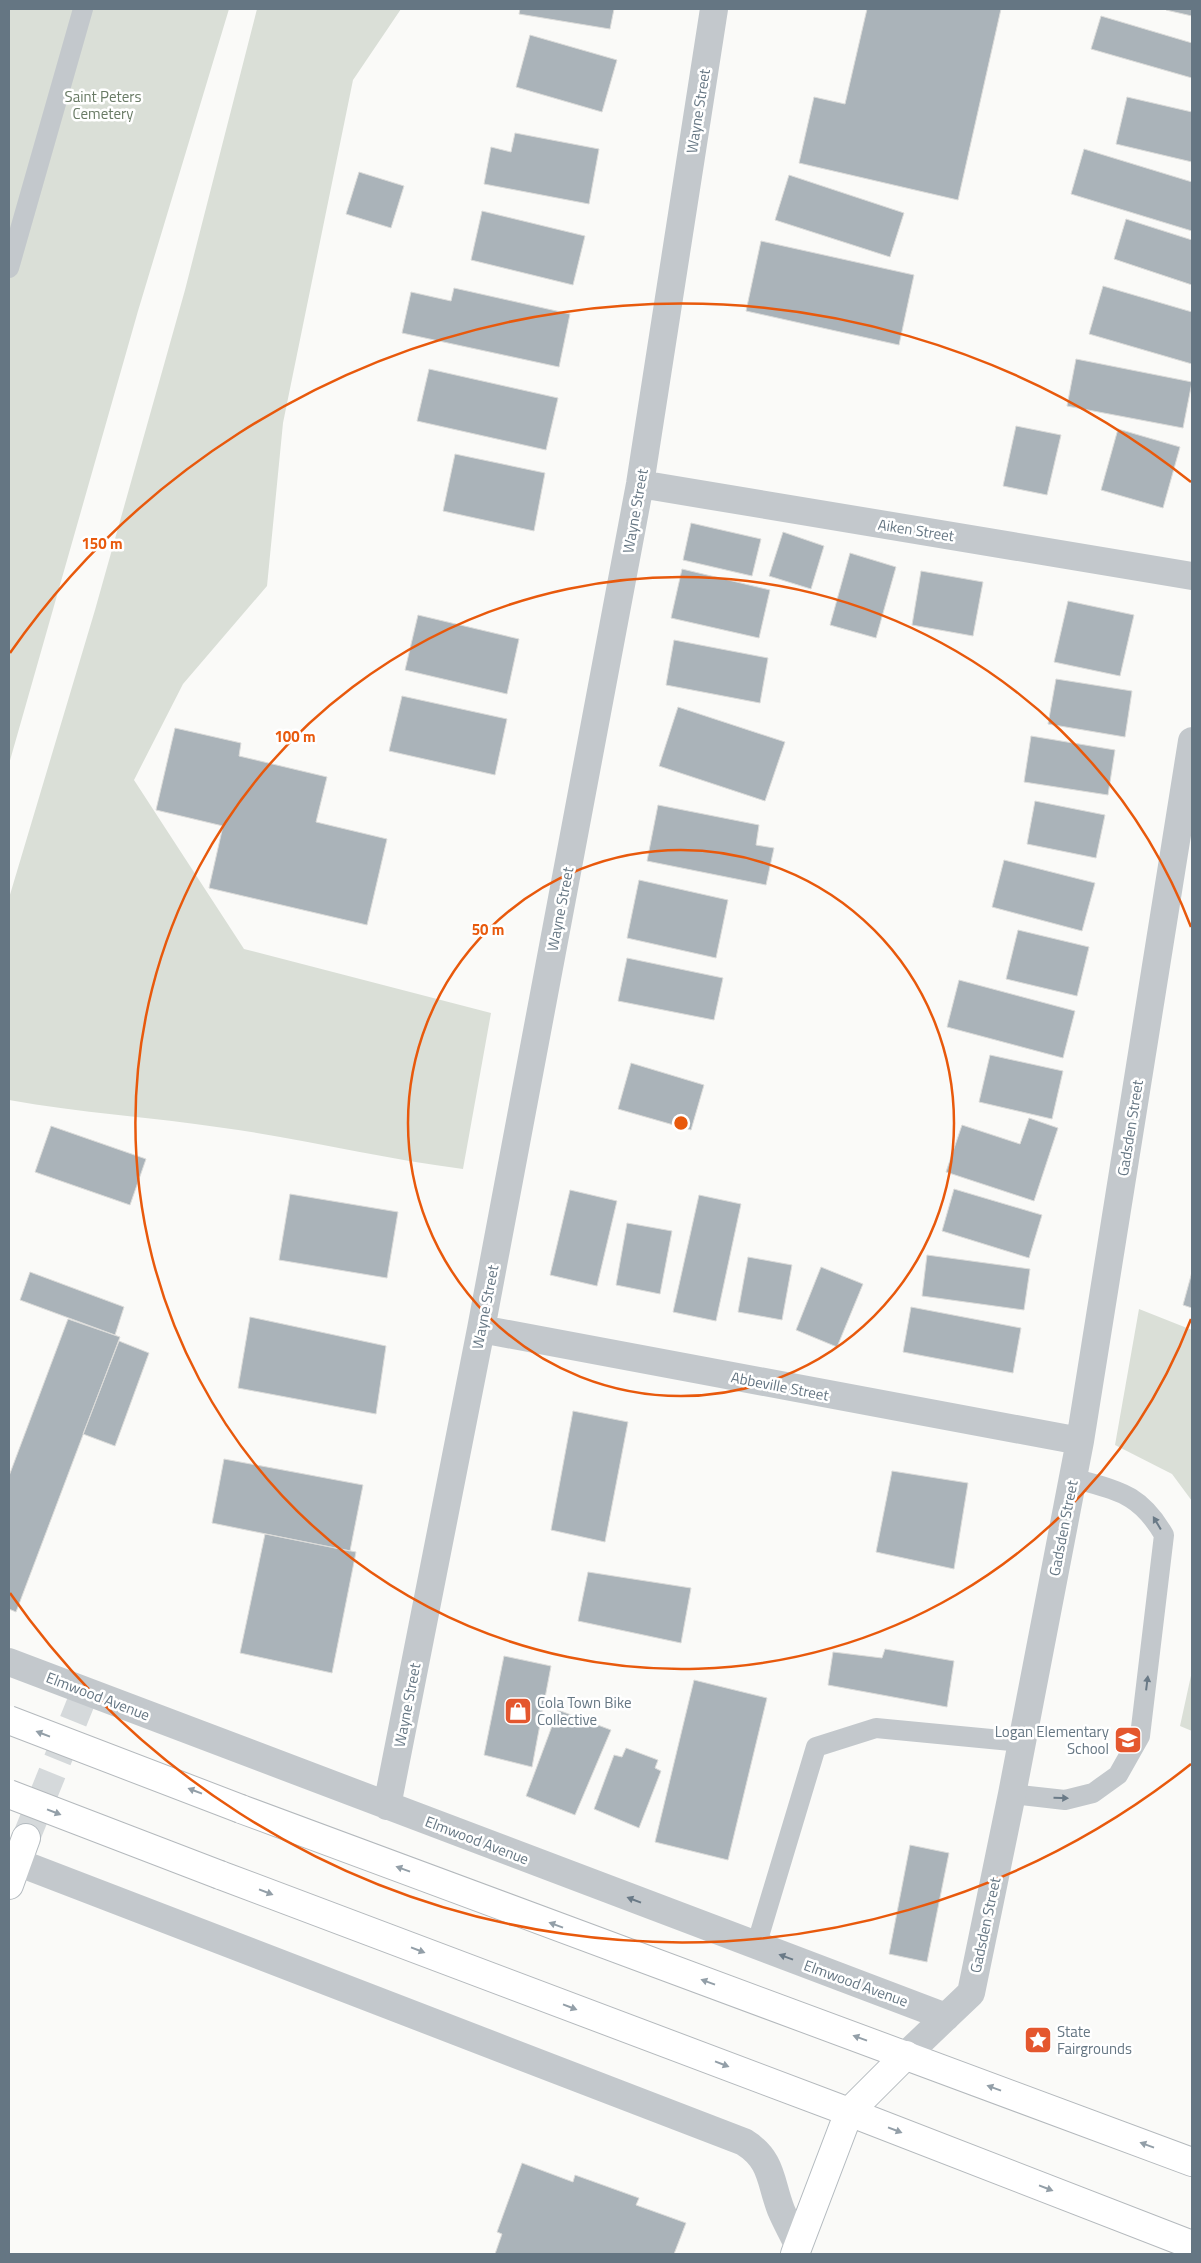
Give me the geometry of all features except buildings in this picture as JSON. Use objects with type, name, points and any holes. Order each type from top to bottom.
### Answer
[{"type":"main road","points":[[9,1720],[1192,2162]]},
{"type":"main road","points":[[9,1794],[849,2112],[1192,2245]]},
{"type":"main road","name":"Gadsden Street","points":[[797,2250],[849,2112],[906,2055]]},
{"type":"street","name":"Wayne Street","points":[[387,1806],[481,1329],[640,484],[714,9]]},
{"type":"street","name":"Aiken Street","points":[[640,484],[1192,576]]},
{"type":"street","name":"Gadsden Street","points":[[906,2055],[971,1993],[1012,1794],[1080,1441],[1192,741]]},
{"type":"street","name":"Abbeville Street","points":[[481,1329],[1080,1441]]},
{"type":"street","name":"Elmwood Avenue","points":[[9,1662],[946,2017]]},
{"type":"street","points":[[15,1861],[744,2142],[757,2150],[768,2165],[781,2210],[797,2250]]},
{"type":"lane","points":[[9,268],[83,9]]},
{"type":"lane","points":[[1012,1794],[1066,1800],[1093,1793],[1118,1775],[1140,1736],[1164,1535],[1151,1513],[1124,1492],[1073,1478]]},
{"type":"lane","points":[[756,1946],[816,1747],[876,1728],[1022,1742]]},
{"type":"green space","name":"Saint Peters Cemetery","points":[[9,9],[229,9],[138,311],[9,764]]},
{"type":"green space","points":[[257,9],[401,9],[353,80],[283,423],[267,586],[183,684],[134,780],[244,949],[491,1013],[463,1169],[197,1124],[9,1100],[9,898],[95,610],[185,290]]},
{"type":"green space","points":[[1139,1309],[1192,1330],[1192,1501],[1172,1474],[1115,1445]]},
{"type":"green space","points":[[1192,1671],[1192,1731],[1180,1726]]},
{"type":"tunnel","points":[[26,1838],[85,1692]]},
{"type":"place","name":"Cola Town Bike Collective","points":[[518,1711]]},
{"type":"place","name":"Logan Elementary School","points":[[1128,1740]]},
{"type":"place","name":"State Fairgrounds","points":[[1038,2040]]}]
